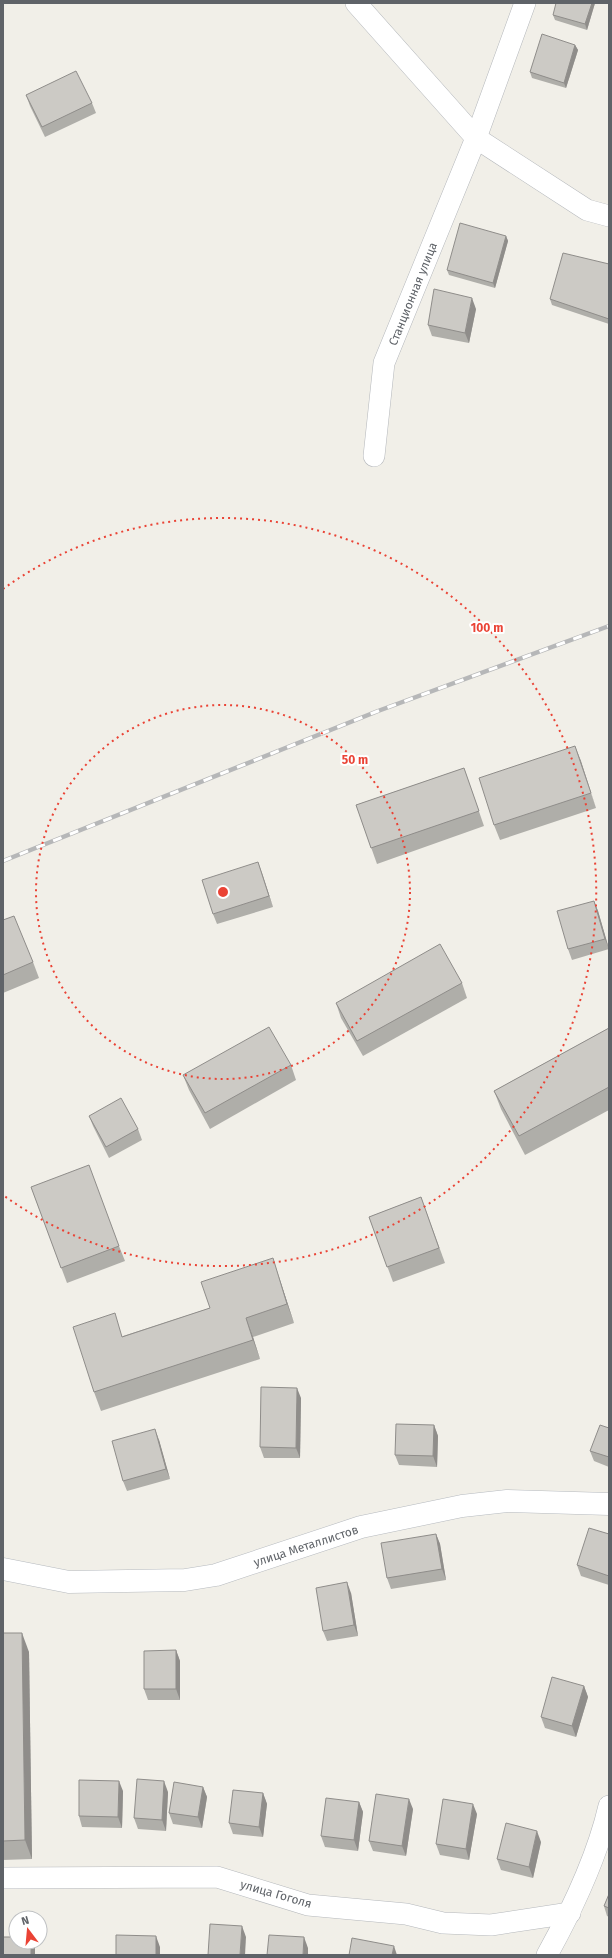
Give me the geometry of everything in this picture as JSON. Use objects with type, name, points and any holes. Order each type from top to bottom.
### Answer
[{"type":"main road","name":"улица Металлистов","points":[[3,1569],[69,1582],[185,1580],[216,1575],[361,1527],[462,1506],[507,1501],[609,1504]]},
{"type":"street","points":[[356,3],[476,138],[587,210],[609,216]]},
{"type":"street","name":"Станционная улица","points":[[374,456],[384,363],[476,138],[525,3]]},
{"type":"street","points":[[547,1955],[570,1913],[604,1826],[609,1806]]},
{"type":"street","name":"улица Гоголя","points":[[3,1878],[217,1877],[308,1905],[406,1914],[443,1923],[491,1925],[570,1913]]},
{"type":"building","points":[[556,3],[592,3],[585,24],[553,15]]},
{"type":"building","points":[[542,34],[575,45],[564,83],[530,72]]},
{"type":"building","points":[[76,71],[92,103],[42,127],[26,95]]},
{"type":"building","points":[[460,223],[506,236],[493,283],[447,270]]},
{"type":"building","points":[[563,253],[609,264],[609,319],[550,299]]},
{"type":"building","points":[[434,289],[472,298],[465,333],[428,325]]},
{"type":"building","points":[[575,746],[591,793],[494,825],[479,778]]},
{"type":"building","points":[[464,768],[479,811],[371,848],[356,805]]},
{"type":"building","points":[[258,862],[269,896],[213,914],[202,880]]},
{"type":"building","points":[[594,901],[605,939],[568,949],[557,911]]},
{"type":"building","points":[[14,916],[33,962],[3,975],[3,920]]},
{"type":"building","points":[[440,944],[462,983],[357,1041],[336,1003]]},
{"type":"building","points":[[269,1027],[291,1065],[205,1113],[183,1075]]},
{"type":"building","points":[[609,1028],[609,1087],[519,1136],[494,1091]]},
{"type":"building","points":[[121,1098],[138,1129],[106,1147],[89,1116]]},
{"type":"building","points":[[89,1165],[119,1246],[61,1268],[31,1187]]},
{"type":"building","points":[[421,1197],[439,1248],[387,1267],[369,1217]]},
{"type":"building","points":[[273,1258],[287,1304],[246,1318],[253,1340],[94,1392],[73,1327],[115,1313],[122,1337],[210,1308],[201,1282]]},
{"type":"building","points":[[261,1387],[297,1388],[296,1448],[260,1447]]},
{"type":"building","points":[[396,1424],[434,1425],[433,1456],[395,1455]]},
{"type":"building","points":[[600,1425],[609,1428],[609,1457],[590,1451]]},
{"type":"building","points":[[155,1429],[166,1469],[123,1481],[112,1441]]},
{"type":"building","points":[[589,1528],[609,1534],[609,1576],[577,1565]]},
{"type":"building","points":[[436,1534],[442,1569],[387,1578],[381,1543]]},
{"type":"building","points":[[347,1582],[354,1625],[323,1631],[316,1588]]},
{"type":"building","points":[[3,1633],[22,1633],[25,1840],[3,1841]]},
{"type":"building","points":[[176,1650],[176,1689],[144,1689],[144,1651]]},
{"type":"building","points":[[552,1677],[584,1686],[572,1726],[541,1717]]},
{"type":"building","points":[[137,1779],[164,1781],[162,1820],[134,1818]]},
{"type":"building","points":[[79,1780],[119,1781],[118,1817],[79,1816]]},
{"type":"building","points":[[174,1782],[203,1787],[198,1817],[169,1813]]},
{"type":"building","points":[[233,1790],[263,1793],[259,1827],[229,1823]]},
{"type":"building","points":[[376,1794],[409,1799],[402,1846],[369,1841]]},
{"type":"building","points":[[326,1798],[359,1802],[354,1840],[321,1836]]},
{"type":"building","points":[[443,1799],[473,1804],[466,1849],[436,1844]]},
{"type":"building","points":[[506,1823],[537,1831],[529,1867],[497,1859]]},
{"type":"building","points":[[609,1894],[609,1908],[604,1906]]},
{"type":"building","points":[[210,1924],[242,1926],[240,1955],[208,1955]]},
{"type":"building","points":[[116,1935],[156,1936],[156,1955],[116,1955]]},
{"type":"building","points":[[269,1935],[304,1937],[303,1955],[267,1955]]},
{"type":"building","points":[[3,1937],[8,1937],[8,1950],[31,1950],[31,1955],[3,1955]]},
{"type":"building","points":[[352,1938],[394,1946],[392,1955],[349,1955]]},
{"type":"railway","points":[[3,861],[378,711],[609,626]]}]
